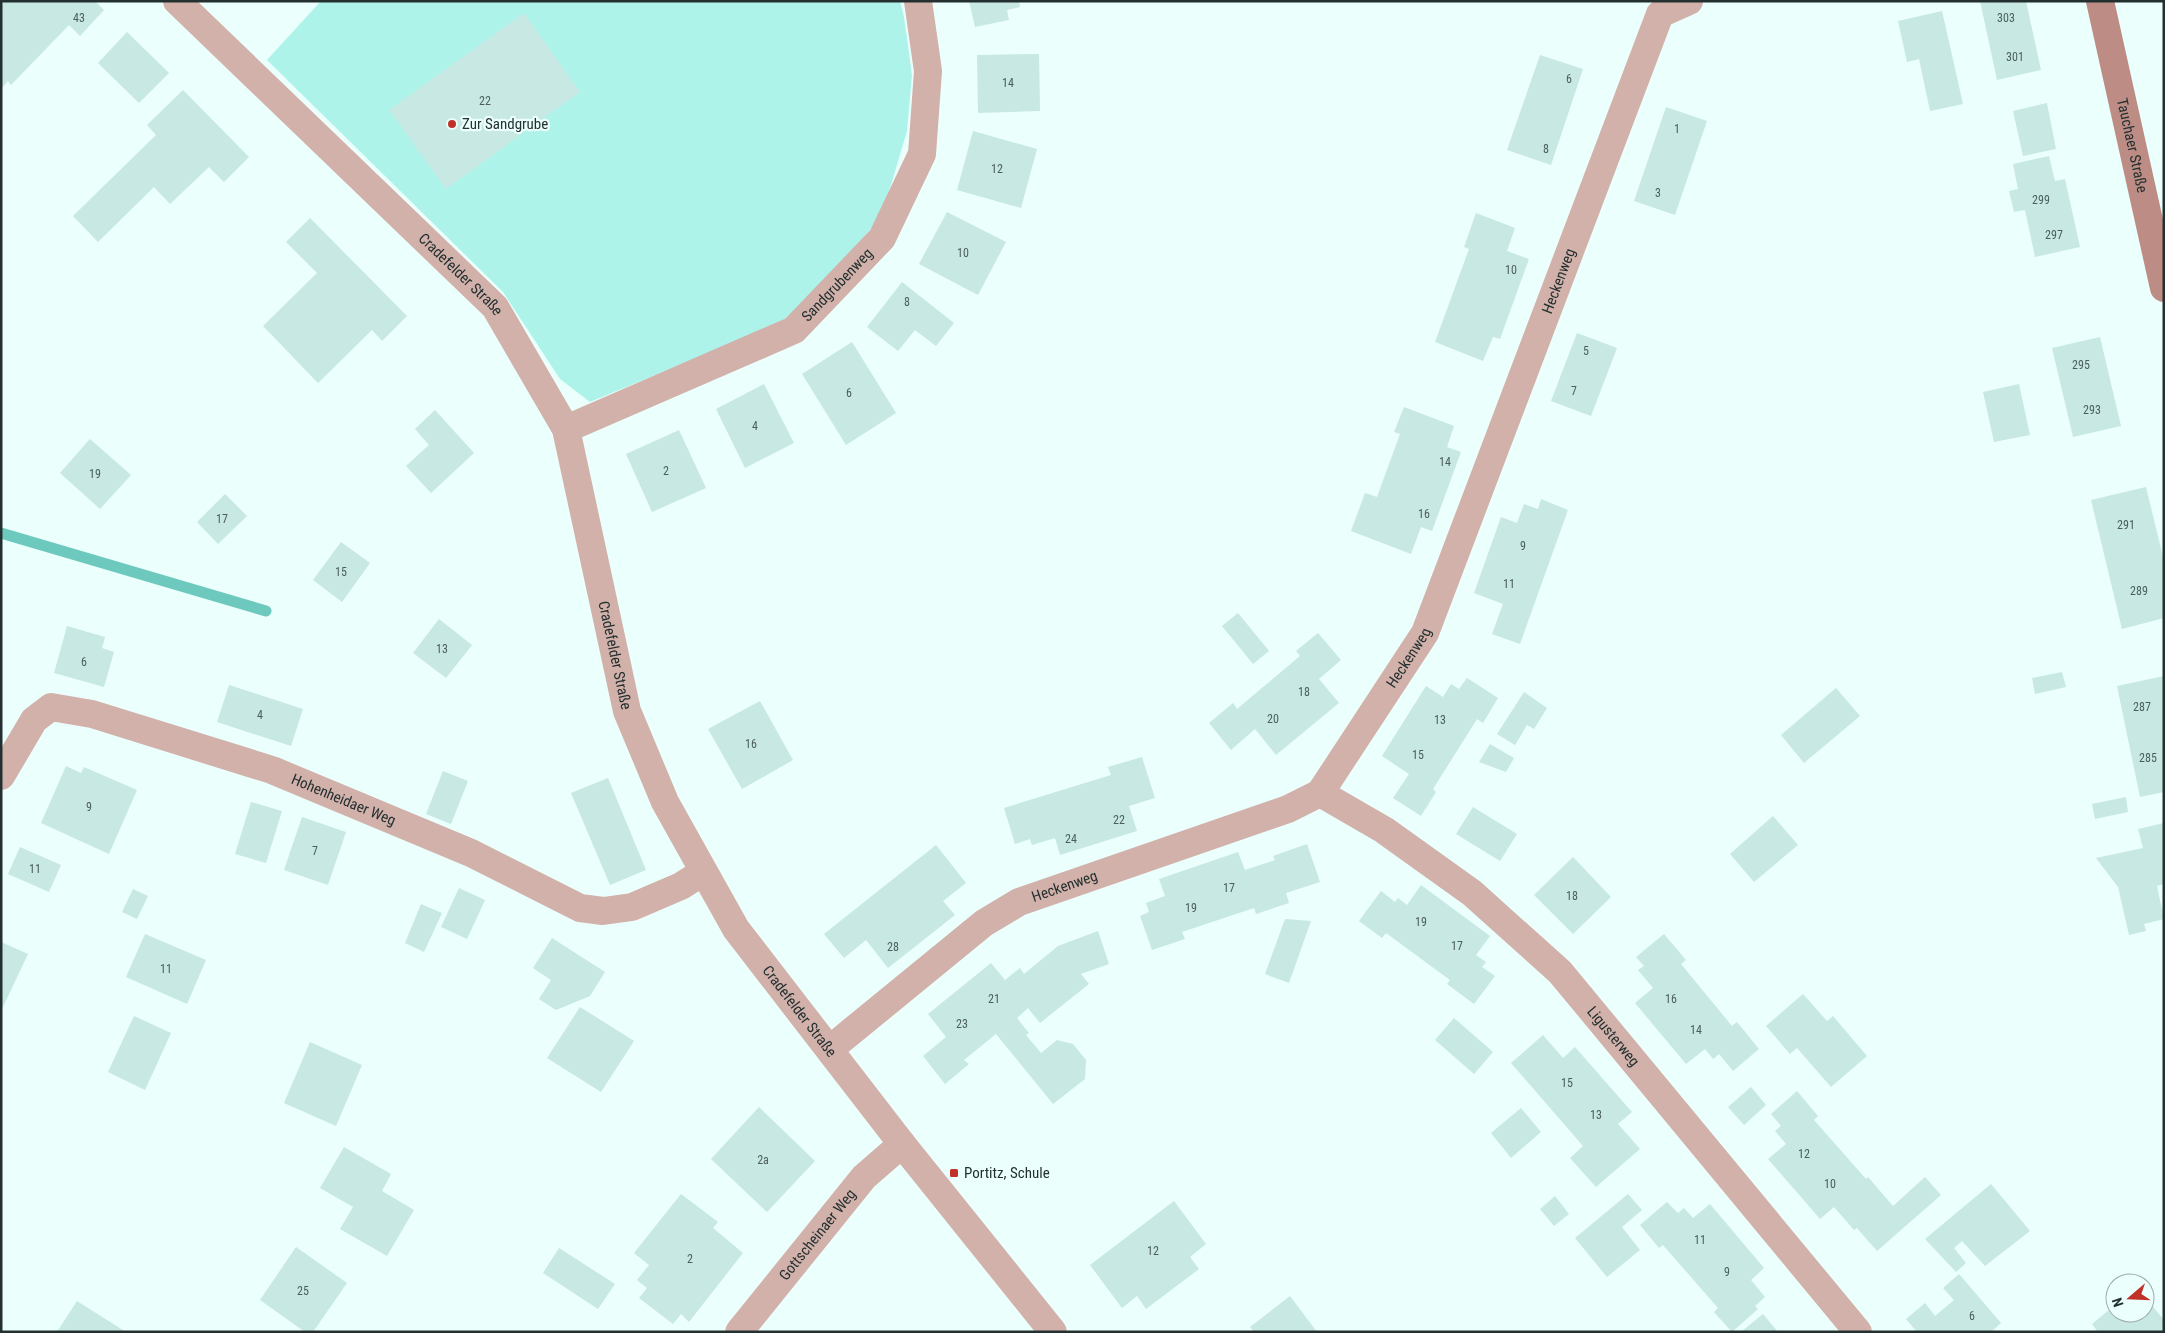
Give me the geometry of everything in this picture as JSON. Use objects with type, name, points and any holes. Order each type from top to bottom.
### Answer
[{"type":"main road","name":"Tauchaer Straße","points":[[2100,1],[2164,288]]},
{"type":"street","name":"Cradefelder Straße","points":[[178,1],[495,307],[566,429],[627,711],[665,802],[703,872],[736,928],[902,1144],[1054,1332]]},
{"type":"street","name":"Sandgrubenweg","points":[[566,429],[794,330],[882,238],[922,154],[928,70],[918,1]]},
{"type":"street","name":"Heckenweg","points":[[830,1049],[984,923],[1018,902],[1288,809],[1320,793],[1425,633],[1660,14],[1689,1]]},
{"type":"street","name":"Hohenheidaer Weg","points":[[1,776],[34,720],[51,708],[92,714],[272,770],[471,853],[580,908],[603,911],[632,907],[681,886],[703,872]]},
{"type":"street","name":"Ligusterweg","points":[[1320,793],[1384,830],[1472,893],[1560,972],[1858,1332]]},
{"type":"street","name":"Gottscheinaer Weg","points":[[739,1332],[864,1177],[902,1144]]},
{"type":"shaded area","points":[[321,1],[900,1],[912,75],[907,131],[878,221],[792,316],[747,337],[590,402],[560,379],[503,292],[267,60]]},
{"type":"building","points":[[1,1],[95,1],[104,10],[80,36],[69,25],[11,85],[8,81],[1,89]]},
{"type":"building","points":[[969,1],[1019,1],[1020,7],[1007,10],[1009,20],[975,27]]},
{"type":"building","points":[[1980,1],[2026,1],[2041,70],[1997,80]]},
{"type":"building","points":[[1942,11],[1963,104],[1930,111],[1919,59],[1907,62],[1898,21]]},
{"type":"building","points":[[524,13],[580,92],[446,189],[389,110]]},
{"type":"building","points":[[127,32],[169,73],[139,103],[98,63]]},
{"type":"building","points":[[1039,54],[1040,111],[978,113],[977,55]]},
{"type":"building","points":[[1540,55],[1583,69],[1551,165],[1507,150]]},
{"type":"building","points":[[183,90],[249,157],[224,182],[209,167],[170,204],[154,187],[98,242],[73,216],[156,135],[147,125]]},
{"type":"building","points":[[2047,103],[2056,149],[2023,156],[2013,111]]},
{"type":"building","points":[[1666,107],[1707,121],[1675,215],[1634,201]]},
{"type":"building","points":[[973,131],[1037,149],[1021,208],[957,190]]},
{"type":"building","points":[[2049,156],[2055,181],[2065,179],[2080,247],[2035,257],[2025,210],[2014,212],[2009,191],[2018,189],[2013,164]]},
{"type":"building","points":[[947,212],[1006,242],[978,295],[919,264]]},
{"type":"building","points":[[1476,213],[1515,228],[1507,251],[1529,259],[1500,339],[1493,337],[1483,361],[1435,342],[1469,249],[1464,247]]},
{"type":"building","points":[[310,218],[407,316],[382,341],[372,330],[318,383],[263,326],[317,273],[286,242]]},
{"type":"building","points":[[902,282],[954,323],[936,346],[915,330],[898,351],[867,327]]},
{"type":"building","points":[[1577,333],[1617,348],[1591,416],[1551,401]]},
{"type":"building","points":[[2100,337],[2121,426],[2073,437],[2052,348]]},
{"type":"building","points":[[852,342],[896,413],[846,445],[802,374]]},
{"type":"building","points":[[764,384],[794,443],[745,468],[716,409]]},
{"type":"building","points":[[2019,384],[2030,435],[1994,442],[1983,392]]},
{"type":"building","points":[[1404,407],[1454,426],[1447,447],[1461,452],[1432,531],[1421,527],[1411,554],[1351,531],[1365,493],[1377,497],[1400,434],[1394,432]]},
{"type":"building","points":[[435,410],[474,453],[431,493],[406,466],[429,445],[415,429]]},
{"type":"building","points":[[679,430],[706,488],[652,512],[626,454]]},
{"type":"building","points":[[90,439],[131,475],[100,509],[60,473]]},
{"type":"building","points":[[2146,487],[2164,561],[2164,618],[2122,629],[2091,500]]},
{"type":"building","points":[[225,494],[247,516],[218,544],[197,522]]},
{"type":"building","points":[[1541,499],[1568,510],[1520,644],[1492,634],[1503,604],[1474,593],[1501,517],[1517,523],[1524,504],[1538,509]]},
{"type":"building","points":[[341,542],[370,563],[342,602],[313,580]]},
{"type":"building","points":[[1238,613],[1269,651],[1253,664],[1222,626]]},
{"type":"building","points":[[439,619],[472,645],[446,678],[413,653]]},
{"type":"building","points":[[67,626],[105,637],[102,648],[114,652],[104,687],[54,673]]},
{"type":"building","points":[[1318,633],[1341,660],[1319,679],[1339,703],[1276,755],[1255,729],[1231,750],[1209,723],[1233,703],[1237,709],[1300,656],[1296,651]]},
{"type":"building","points":[[2062,672],[2066,687],[2035,694],[2032,678]]},
{"type":"building","points":[[2164,676],[2164,792],[2140,797],[2117,686]]},
{"type":"building","points":[[1467,678],[1498,698],[1483,723],[1477,719],[1433,789],[1436,792],[1421,816],[1393,798],[1409,774],[1382,756],[1426,686],[1443,697],[1451,684],[1459,689]]},
{"type":"building","points":[[229,685],[303,709],[291,746],[217,722]]},
{"type":"building","points":[[1836,688],[1860,716],[1804,763],[1781,735]]},
{"type":"building","points":[[1524,692],[1547,708],[1534,729],[1527,725],[1515,745],[1497,734]]},
{"type":"building","points":[[760,701],[793,760],[742,789],[708,729]]},
{"type":"building","points":[[1490,744],[1514,758],[1506,772],[1479,762]]},
{"type":"building","points":[[1142,757],[1155,798],[1129,806],[1137,831],[1060,855],[1055,838],[1032,845],[1030,839],[1015,844],[1004,808],[1111,775],[1108,767]]},
{"type":"building","points":[[66,766],[81,773],[84,767],[137,790],[109,854],[41,823]]},
{"type":"building","points":[[443,771],[468,781],[451,824],[426,814]]},
{"type":"building","points":[[608,778],[646,870],[610,885],[571,793]]},
{"type":"building","points":[[2126,797],[2128,812],[2095,819],[2092,804]]},
{"type":"building","points":[[251,802],[282,811],[266,863],[235,854]]},
{"type":"building","points":[[1473,807],[1517,834],[1500,861],[1456,834]]},
{"type":"building","points":[[1773,816],[1798,845],[1754,882],[1730,854]]},
{"type":"building","points":[[302,817],[346,832],[328,885],[284,870]]},
{"type":"building","points":[[2164,823],[2164,884],[2157,886],[2164,919],[2144,924],[2146,931],[2129,935],[2118,887],[2096,858],[2143,848],[2138,829]]},
{"type":"building","points":[[1307,844],[1320,882],[1286,893],[1289,903],[1256,914],[1254,908],[1182,932],[1185,939],[1152,950],[1140,916],[1149,912],[1146,903],[1165,896],[1159,879],[1238,852],[1245,870],[1275,860],[1273,856]]},
{"type":"building","points":[[936,845],[966,883],[943,901],[955,915],[888,968],[866,940],[844,958],[824,934]]},
{"type":"building","points":[[20,847],[61,865],[49,892],[8,874]]},
{"type":"building","points":[[1573,857],[1611,897],[1573,934],[1534,895]]},
{"type":"building","points":[[1421,885],[1490,936],[1476,955],[1486,962],[1482,967],[1495,976],[1474,1004],[1447,984],[1450,980],[1386,933],[1382,938],[1359,921],[1381,891],[1395,902],[1398,898],[1407,905]]},
{"type":"building","points":[[459,888],[485,900],[467,939],[441,927]]},
{"type":"building","points":[[133,889],[148,896],[137,919],[122,912]]},
{"type":"building","points":[[421,904],[442,913],[424,952],[405,943]]},
{"type":"building","points":[[1285,919],[1311,921],[1289,983],[1265,974]]},
{"type":"building","points":[[1098,931],[1109,964],[1081,974],[1089,984],[1040,1023],[1028,1008],[1017,1018],[1029,1033],[1026,1035],[1041,1053],[1057,1040],[1073,1044],[1086,1060],[1085,1079],[1053,1104],[996,1034],[964,1060],[969,1064],[945,1084],[923,1056],[946,1037],[928,1014],[991,963],[1005,980],[1020,968],[1024,974],[1058,946]]},
{"type":"building","points":[[145,934],[206,960],[187,1004],[126,977]]},
{"type":"building","points":[[1664,934],[1686,960],[1681,964],[1732,1026],[1737,1022],[1759,1049],[1733,1071],[1719,1054],[1713,1059],[1705,1049],[1686,1064],[1635,1003],[1653,988],[1638,970],[1644,966],[1636,957]]},
{"type":"building","points":[[552,938],[605,972],[590,996],[556,1010],[539,999],[551,980],[533,968]]},
{"type":"building","points":[[1,942],[28,954],[1,1011]]},
{"type":"building","points":[[1803,994],[1827,1021],[1833,1016],[1867,1056],[1831,1087],[1797,1048],[1790,1054],[1766,1026]]},
{"type":"building","points":[[580,1007],[634,1041],[601,1092],[547,1058]]},
{"type":"building","points":[[134,1016],[171,1033],[145,1090],[108,1072]]},
{"type":"building","points":[[1454,1018],[1493,1052],[1474,1074],[1435,1040]]},
{"type":"building","points":[[1543,1035],[1563,1058],[1575,1047],[1632,1112],[1618,1124],[1640,1149],[1596,1187],[1570,1158],[1583,1146],[1511,1063]]},
{"type":"building","points":[[310,1042],[362,1065],[336,1126],[284,1103]]},
{"type":"building","points":[[1751,1087],[1766,1105],[1744,1125],[1728,1107]]},
{"type":"building","points":[[1797,1091],[1818,1116],[1814,1120],[1866,1179],[1868,1177],[1893,1206],[1925,1177],[1941,1195],[1877,1251],[1857,1228],[1854,1230],[1834,1207],[1820,1219],[1768,1159],[1786,1144],[1775,1131],[1781,1126],[1771,1114]]},
{"type":"building","points":[[759,1107],[815,1161],[767,1212],[711,1159]]},
{"type":"building","points":[[1521,1108],[1541,1132],[1511,1158],[1491,1133]]},
{"type":"building","points":[[344,1147],[391,1174],[382,1191],[414,1210],[387,1256],[340,1229],[353,1207],[320,1188]]},
{"type":"building","points":[[1991,1184],[2030,1231],[1985,1266],[1962,1241],[1954,1248],[1966,1263],[1956,1272],[1925,1239]]},
{"type":"building","points":[[681,1194],[718,1222],[713,1228],[743,1253],[689,1322],[681,1314],[673,1324],[639,1298],[647,1288],[637,1280],[649,1265],[634,1253]]},
{"type":"building","points":[[1628,1194],[1642,1210],[1622,1227],[1640,1250],[1607,1277],[1575,1238]]},
{"type":"building","points":[[1555,1196],[1569,1214],[1554,1226],[1540,1209]]},
{"type":"building","points":[[1174,1201],[1206,1244],[1190,1257],[1199,1269],[1146,1309],[1137,1296],[1122,1308],[1090,1265]]},
{"type":"building","points":[[1667,1202],[1678,1213],[1684,1208],[1693,1218],[1710,1204],[1764,1268],[1751,1280],[1765,1297],[1755,1306],[1758,1309],[1732,1332],[1714,1312],[1718,1308],[1663,1245],[1659,1248],[1640,1225]]},
{"type":"building","points":[[296,1247],[347,1283],[313,1332],[305,1332],[260,1300]]},
{"type":"building","points":[[559,1248],[615,1284],[598,1309],[543,1273]]},
{"type":"building","points":[[1959,1274],[2001,1323],[1991,1332],[1917,1332],[1906,1319],[1925,1303],[1935,1316],[1954,1300],[1943,1288]]},
{"type":"building","points":[[1290,1296],[1317,1332],[1254,1332],[1250,1327]]},
{"type":"building","points":[[77,1301],[126,1332],[57,1332]]},
{"type":"building","points":[[2155,1309],[2164,1320],[2164,1332],[2098,1332],[2092,1324],[2105,1313],[2105,1323],[2155,1323]]},
{"type":"building","points":[[1763,1314],[1778,1332],[1741,1332]]},
{"type":"waterway","points":[[1,533],[266,611]]},
{"type":"place","name":"Zur Sandgrube","points":[[452,124]]},
{"type":"place","name":"Portitz, Schule","points":[[954,1173]]}]
